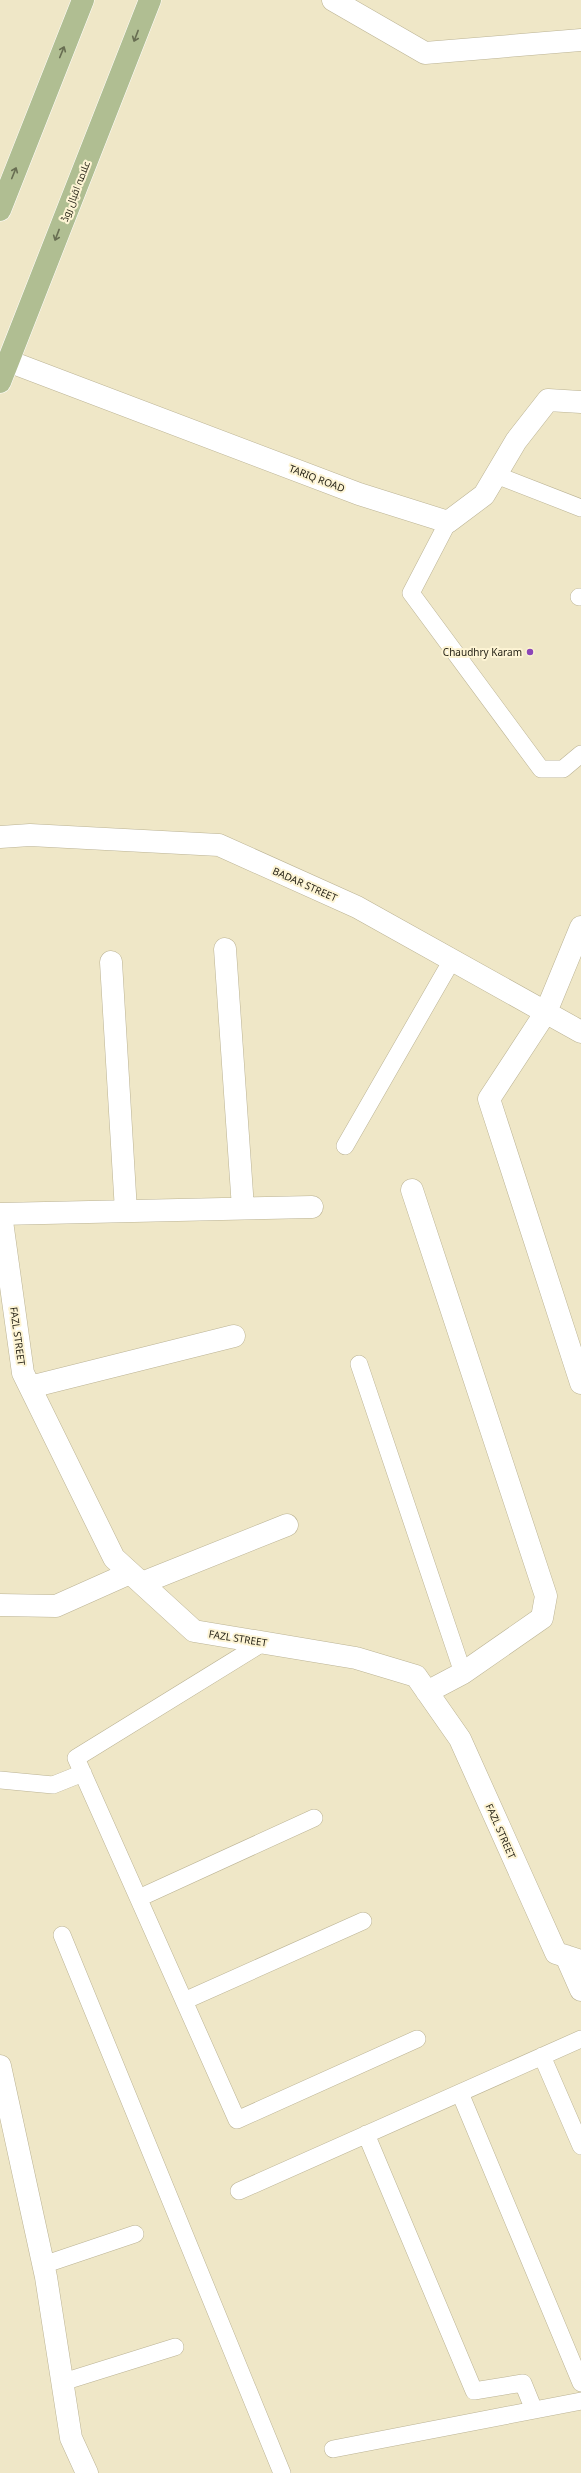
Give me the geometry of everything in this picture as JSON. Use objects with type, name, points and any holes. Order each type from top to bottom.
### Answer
[{"type":"main road","points":[[0,210],[83,0]]},
{"type":"main road","name":"علامہ اقبال روڈ","points":[[0,382],[150,0]]},
{"type":"street","points":[[333,0],[425,53],[581,40]]},
{"type":"street","name":"TARIQ ROAD","points":[[8,360],[359,494],[448,522]]},
{"type":"street","points":[[448,522],[484,495],[516,441],[548,400],[581,402]]},
{"type":"street","name":"BADAR STREET","points":[[0,837],[30,835],[219,845],[357,907],[581,1032]]},
{"type":"street","points":[[581,927],[546,1012],[489,1099],[581,1383]]},
{"type":"street","points":[[225,949],[243,1208]]},
{"type":"street","points":[[110,962],[126,1211]]},
{"type":"street","points":[[412,1190],[546,1596],[542,1618],[462,1673],[427,1692]]},
{"type":"street","name":"FAZL STREET","points":[[312,1207],[1,1214],[23,1374],[114,1558],[194,1631],[356,1658],[416,1676],[460,1739],[556,1953],[573,1959]]},
{"type":"street","points":[[30,1387],[234,1336]]},
{"type":"street","points":[[0,1605],[56,1606],[287,1525]]},
{"type":"street","points":[[573,1959],[581,1990]]},
{"type":"street","points":[[0,2066],[43,2265],[71,2438],[87,2473]]},
{"type":"lane","points":[[496,475],[581,508]]},
{"type":"lane","points":[[448,522],[411,593],[541,769],[563,770],[581,754]]},
{"type":"lane","points":[[345,1146],[452,960]]},
{"type":"lane","points":[[359,1364],[462,1673]]},
{"type":"lane","points":[[264,1642],[76,1758],[237,2120],[417,2038]]},
{"type":"lane","points":[[0,1780],[53,1785],[83,1773]]},
{"type":"lane","points":[[138,1898],[314,1818]]},
{"type":"lane","points":[[184,2001],[363,1921]]},
{"type":"lane","points":[[62,1935],[282,2473]]},
{"type":"lane","points":[[239,2191],[581,2039]]},
{"type":"lane","points":[[542,2056],[581,2146]]},
{"type":"lane","points":[[460,2092],[581,2383]]},
{"type":"lane","points":[[366,2134],[474,2391],[523,2383],[534,2410]]},
{"type":"lane","points":[[43,2265],[134,2234]]},
{"type":"lane","points":[[62,2382],[175,2347]]},
{"type":"lane","points":[[333,2449],[581,2401]]},
{"type":"place","name":"Chaudhry Karam","points":[[530,652]]}]
